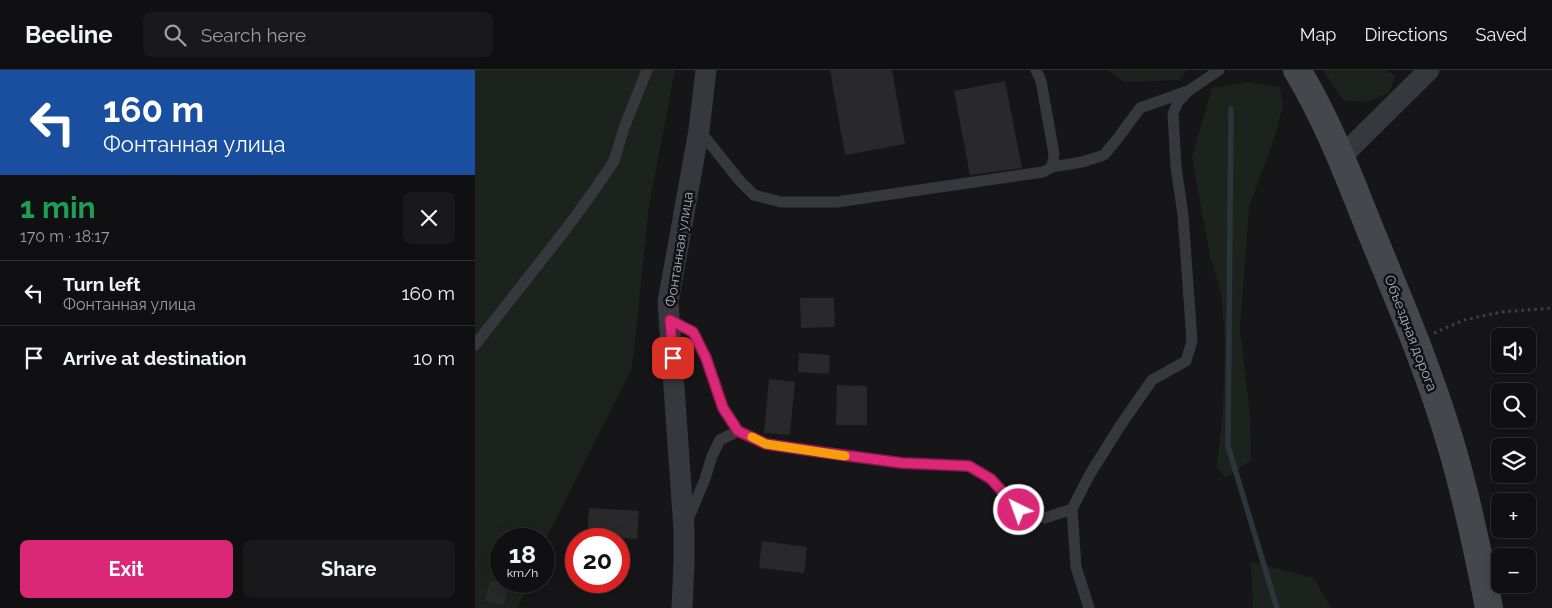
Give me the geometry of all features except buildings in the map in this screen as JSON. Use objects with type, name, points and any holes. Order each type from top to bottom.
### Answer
[{"type":"street","name":"Фонтанная улица","points":[[682,608],[684,529],[668,302],[699,130],[707,70]]},
{"type":"street","name":"Объездная дорога","points":[[1297,70],[1308,88],[1341,157],[1415,340],[1449,439],[1475,538],[1489,608]]},
{"type":"street","points":[[1341,157],[1429,70]]},
{"type":"lane","points":[[475,345],[566,228],[614,161],[624,128],[647,70]]},
{"type":"lane","points":[[1036,70],[1041,82],[1054,154],[1052,166]]},
{"type":"lane","points":[[1089,608],[1076,566],[1072,509],[1089,474],[1153,380],[1186,361],[1192,341],[1183,215],[1176,167],[1173,114],[1178,102],[1187,92],[1219,70]]},
{"type":"lane","points":[[699,130],[740,181],[754,195],[781,202],[837,202],[1043,172],[1052,166],[1083,162],[1104,155],[1140,108],[1187,92]]},
{"type":"lane","points":[[670,320],[693,332],[706,358],[723,408],[738,431],[766,444],[902,463],[969,466],[991,479],[1019,510],[1045,518],[1072,509]]},
{"type":"lane","points":[[684,529],[720,440],[738,431]]},
{"type":"path","points":[[1415,340],[1464,320],[1501,312],[1552,308]]},
{"type":"shaded area","points":[[475,70],[675,70],[649,206],[632,368],[552,528],[490,528],[490,593],[524,593],[518,608],[475,608]]},
{"type":"shaded area","points":[[1107,70],[1187,70],[1179,80],[1124,82]]},
{"type":"shaded area","points":[[1323,70],[1386,70],[1395,76],[1389,92],[1368,102],[1344,101]]},
{"type":"shaded area","points":[[1248,82],[1280,87],[1283,106],[1272,145],[1249,206],[1240,329],[1250,415],[1251,460],[1226,478],[1217,467],[1223,411],[1225,343],[1221,291],[1210,256],[1192,157],[1212,88]]},
{"type":"shaded area","points":[[1251,562],[1314,578],[1331,608],[1253,608]]},
{"type":"waterway","points":[[1231,109],[1228,446],[1277,608]]},
{"type":"slow traffic","points":[[752,437],[766,444],[845,456]]},
{"type":"route","points":[[673,358],[670,320],[693,332],[706,358],[723,408],[738,431],[766,444],[902,463],[969,466],[991,479],[1019,510]]}]
